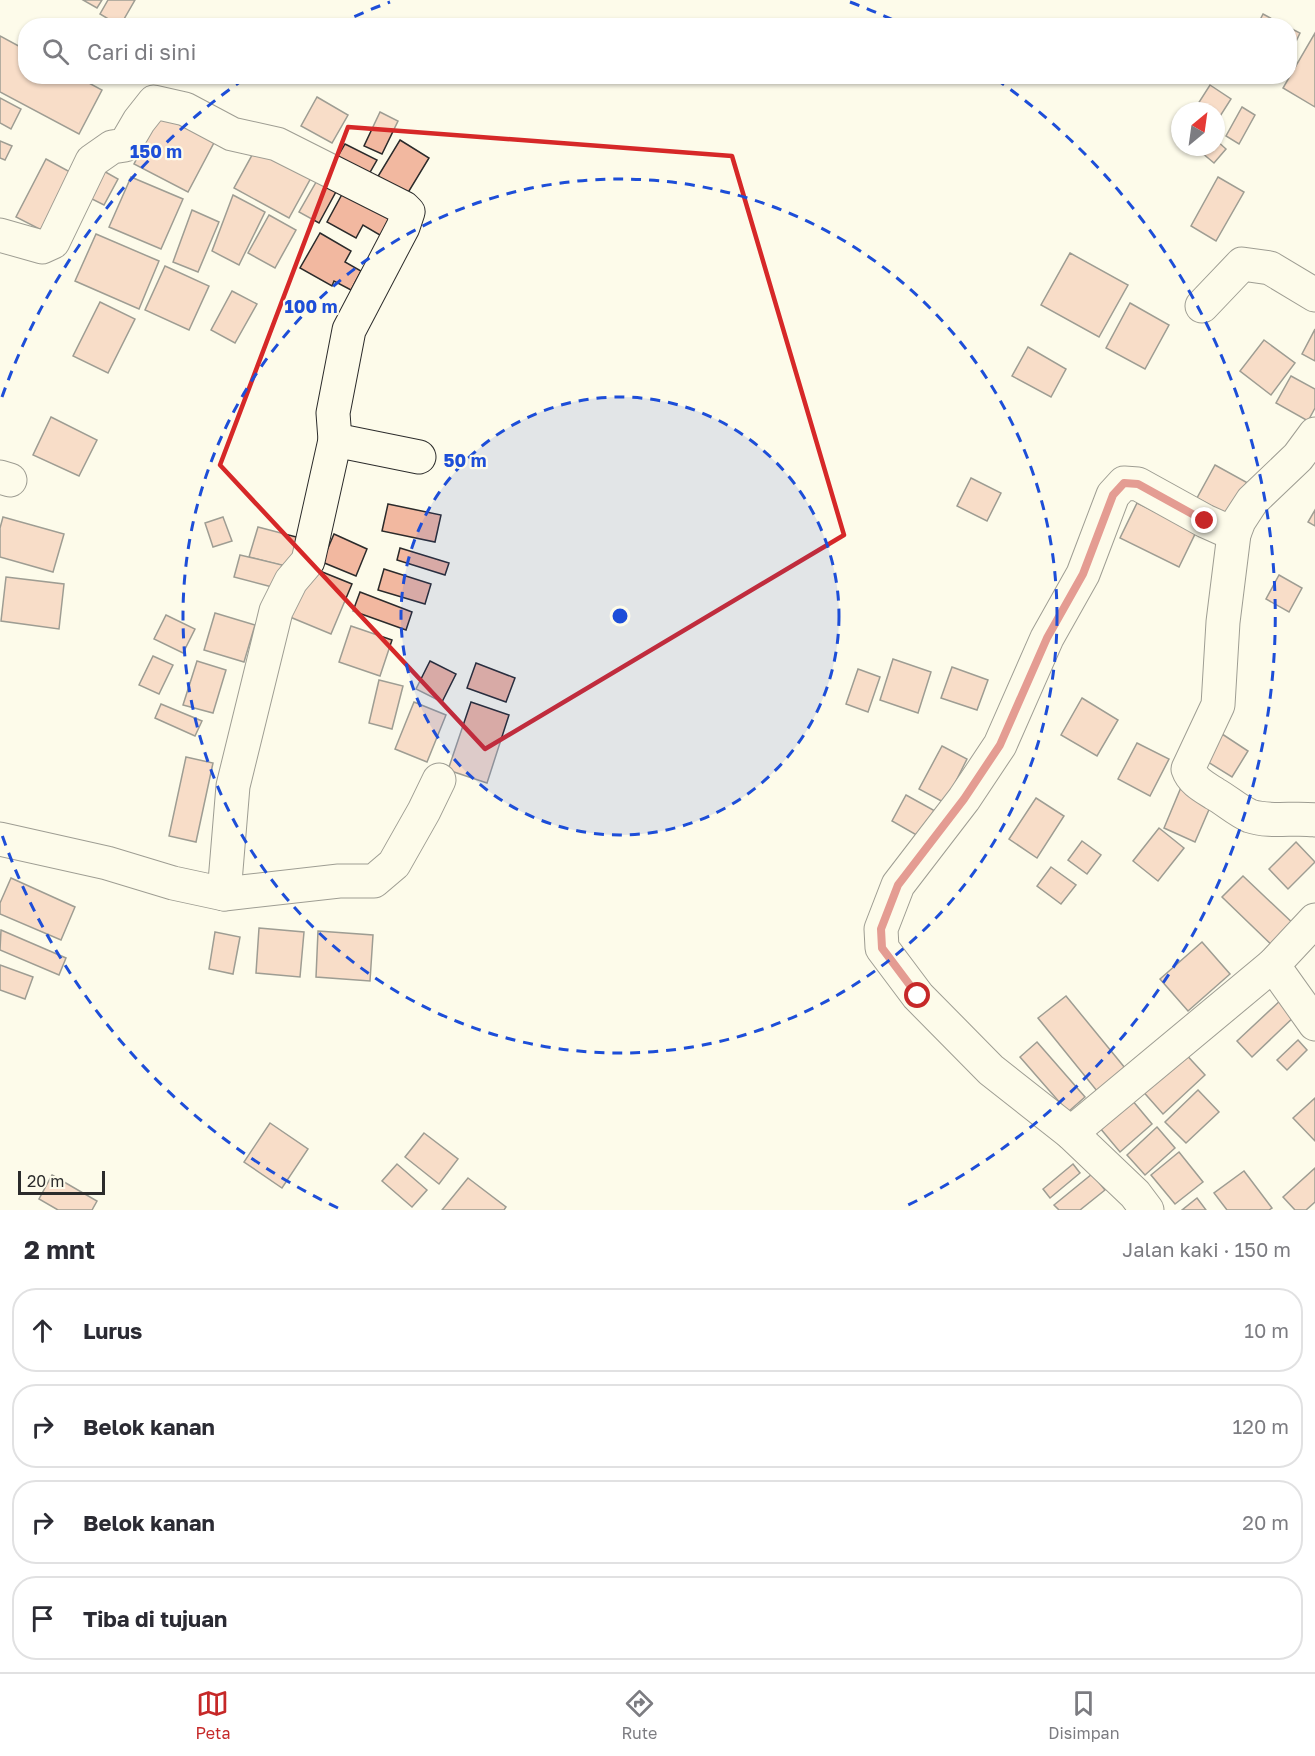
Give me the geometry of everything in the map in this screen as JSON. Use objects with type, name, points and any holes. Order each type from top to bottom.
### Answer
[{"type":"street","points":[[0,235],[42,247],[53,242],[92,161],[112,147],[125,145],[139,121],[154,102],[185,110],[232,134],[277,144],[408,212],[349,330],[333,413],[335,440],[308,561],[291,581],[276,611],[233,786],[224,894]]},
{"type":"street","points":[[1202,306],[1242,264],[1270,268],[1315,295]]},
{"type":"street","points":[[1315,434],[1298,457],[1252,501],[1239,521],[1234,534],[1218,705],[1188,769],[1190,775],[1198,783],[1250,815],[1276,820],[1298,818],[1315,820]]},
{"type":"street","points":[[335,440],[419,457]]},
{"type":"street","points":[[1147,1210],[1135,1194],[1071,1133],[991,1070],[918,996],[882,948],[881,929],[898,885],[964,799],[1000,745],[1047,638],[1083,574],[1113,495],[1124,483],[1138,484],[1205,521],[1234,534]]},
{"type":"street","points":[[0,839],[107,863],[173,883],[224,894],[339,881],[374,881],[394,864],[439,780]]},
{"type":"street","points":[[1071,1133],[1274,965],[1315,920]]},
{"type":"street","points":[[1274,965],[1315,1024]]},
{"type":"highlighted area","points":[[348,127],[732,156],[844,535],[485,749],[220,465]]},
{"type":"building","points":[[83,0],[102,0],[97,8]]},
{"type":"building","points":[[108,0],[135,0],[125,18],[107,18],[100,14]]},
{"type":"building","points":[[1315,33],[1315,107],[1283,88],[1285,84],[1297,84],[1297,64]]},
{"type":"building","points":[[0,36],[18,46],[18,84],[91,84],[102,90],[79,134],[0,92]]},
{"type":"building","points":[[1210,85],[1231,99],[1225,108],[1225,102],[1199,102]]},
{"type":"building","points":[[317,97],[348,115],[332,143],[301,126]]},
{"type":"building","points":[[0,98],[21,109],[11,129],[0,123]]},
{"type":"building","points":[[1242,107],[1255,115],[1239,144],[1226,136]]},
{"type":"building","points":[[163,108],[217,137],[188,192],[134,164]]},
{"type":"building","points":[[380,112],[398,121],[382,154],[364,146]]},
{"type":"building","points":[[400,140],[429,158],[406,196],[377,178]]},
{"type":"building","points":[[0,141],[12,146],[5,160],[0,158]]},
{"type":"building","points":[[345,144],[377,160],[369,174],[337,158]]},
{"type":"building","points":[[257,146],[312,176],[289,218],[234,188]]},
{"type":"building","points":[[1206,156],[1220,156],[1214,163]]},
{"type":"building","points":[[46,159],[83,179],[53,236],[16,217]]},
{"type":"building","points":[[93,165],[118,179],[104,205],[78,192]]},
{"type":"building","points":[[131,177],[183,199],[161,249],[109,227]]},
{"type":"building","points":[[319,177],[338,188],[319,223],[299,212]]},
{"type":"building","points":[[1218,177],[1244,192],[1216,241],[1191,226]]},
{"type":"building","points":[[346,187],[402,219],[390,241],[363,225],[356,238],[327,222]]},
{"type":"building","points":[[233,195],[265,212],[239,265],[212,251]]},
{"type":"building","points":[[192,210],[219,222],[198,272],[173,262]]},
{"type":"building","points":[[269,215],[296,230],[275,268],[248,253]]},
{"type":"building","points":[[320,233],[351,251],[345,262],[361,271],[351,290],[334,281],[332,286],[300,268]]},
{"type":"building","points":[[96,234],[159,261],[139,309],[75,281]]},
{"type":"building","points":[[1070,253],[1128,285],[1099,337],[1041,305]]},
{"type":"building","points":[[165,266],[209,286],[189,330],[145,310]]},
{"type":"building","points":[[232,291],[257,304],[235,343],[211,330]]},
{"type":"building","points":[[100,302],[135,319],[108,373],[73,356]]},
{"type":"building","points":[[1130,303],[1169,325],[1145,369],[1106,348]]},
{"type":"building","points":[[1315,329],[1315,361],[1302,354]]},
{"type":"building","points":[[1264,340],[1295,363],[1271,395],[1240,371]]},
{"type":"building","points":[[1028,347],[1066,369],[1051,397],[1012,376]]},
{"type":"building","points":[[1291,376],[1315,389],[1315,408],[1308,421],[1276,403]]},
{"type":"building","points":[[51,417],[97,440],[79,476],[33,455]]},
{"type":"building","points":[[1215,465],[1255,487],[1237,520],[1197,498]]},
{"type":"building","points":[[971,478],[1001,493],[987,521],[957,506]]},
{"type":"building","points":[[1137,503],[1196,532],[1179,567],[1120,538]]},
{"type":"building","points":[[388,504],[441,515],[435,542],[382,531]]},
{"type":"building","points":[[1315,510],[1315,526],[1308,522]]},
{"type":"building","points":[[3,517],[64,534],[53,572],[0,557],[0,528]]},
{"type":"building","points":[[223,517],[232,541],[213,547],[205,523]]},
{"type":"building","points":[[258,527],[304,539],[296,569],[249,557]]},
{"type":"building","points":[[334,534],[367,549],[356,576],[322,562]]},
{"type":"building","points":[[400,548],[449,563],[445,575],[397,560]]},
{"type":"building","points":[[240,555],[282,565],[276,588],[234,577]]},
{"type":"building","points":[[310,567],[352,584],[331,634],[290,617]]},
{"type":"building","points":[[384,569],[431,584],[425,604],[378,590]]},
{"type":"building","points":[[1279,575],[1302,588],[1289,612],[1266,599]]},
{"type":"building","points":[[6,577],[64,584],[59,629],[1,621]]},
{"type":"building","points":[[360,592],[412,612],[406,630],[353,611]]},
{"type":"building","points":[[215,613],[255,625],[244,662],[204,650]]},
{"type":"building","points":[[166,615],[195,629],[183,653],[154,639]]},
{"type":"building","points":[[351,626],[392,640],[380,676],[339,662]]},
{"type":"building","points":[[153,656],[173,665],[159,694],[139,685]]},
{"type":"building","points":[[893,659],[931,672],[918,713],[880,700]]},
{"type":"building","points":[[197,661],[226,670],[213,713],[183,705]]},
{"type":"building","points":[[430,661],[456,674],[442,702],[416,689]]},
{"type":"building","points":[[476,663],[515,678],[506,702],[467,688]]},
{"type":"building","points":[[952,667],[988,680],[977,710],[941,698]]},
{"type":"building","points":[[858,669],[880,677],[868,712],[846,704]]},
{"type":"building","points":[[379,680],[403,686],[392,729],[369,723]]},
{"type":"building","points":[[1082,698],[1118,720],[1097,756],[1061,735]]},
{"type":"building","points":[[414,702],[446,715],[427,762],[395,749]]},
{"type":"building","points":[[471,702],[509,715],[487,783],[448,770]]},
{"type":"building","points":[[161,704],[202,721],[195,736],[155,718]]},
{"type":"building","points":[[1216,730],[1248,751],[1232,777],[1200,757]]},
{"type":"building","points":[[1137,743],[1169,759],[1150,796],[1118,779]]},
{"type":"building","points":[[942,746],[967,759],[945,803],[919,789]]},
{"type":"building","points":[[186,757],[213,763],[196,842],[169,836]]},
{"type":"building","points":[[1182,785],[1214,798],[1195,842],[1164,828]]},
{"type":"building","points":[[906,795],[935,811],[920,837],[892,821]]},
{"type":"building","points":[[1036,798],[1064,816],[1037,858],[1009,839]]},
{"type":"building","points":[[1159,828],[1184,848],[1158,881],[1133,861]]},
{"type":"building","points":[[1082,841],[1101,855],[1087,874],[1068,860]]},
{"type":"building","points":[[1296,842],[1315,862],[1288,889],[1269,869]]},
{"type":"building","points":[[1051,867],[1076,885],[1061,904],[1037,886]]},
{"type":"building","points":[[1243,876],[1298,928],[1277,950],[1222,897]]},
{"type":"building","points":[[11,878],[75,907],[61,940],[0,914],[0,903]]},
{"type":"building","points":[[259,928],[304,932],[300,977],[256,973]]},
{"type":"building","points":[[1,930],[66,958],[59,975],[0,950]]},
{"type":"building","points":[[318,931],[373,935],[370,981],[316,977]]},
{"type":"building","points":[[215,932],[240,937],[233,974],[209,969]]},
{"type":"building","points":[[1202,942],[1230,974],[1188,1011],[1160,979]]},
{"type":"building","points":[[0,965],[33,977],[25,999],[0,990]]},
{"type":"building","points":[[1066,996],[1125,1068],[1097,1091],[1038,1018]]},
{"type":"building","points":[[1283,998],[1298,1013],[1252,1057],[1237,1041]]},
{"type":"building","points":[[1298,1040],[1307,1050],[1287,1070],[1277,1060]]},
{"type":"building","points":[[1037,1042],[1085,1097],[1068,1112],[1020,1057]]},
{"type":"building","points":[[1181,1049],[1205,1075],[1163,1114],[1140,1088]]},
{"type":"building","points":[[1198,1090],[1219,1112],[1186,1143],[1165,1122]]},
{"type":"building","points":[[1315,1098],[1315,1141],[1293,1118]]},
{"type":"building","points":[[1132,1100],[1152,1124],[1120,1152],[1100,1128]]},
{"type":"building","points":[[270,1123],[308,1149],[282,1188],[244,1162]]},
{"type":"building","points":[[1157,1127],[1175,1148],[1145,1175],[1127,1155]]},
{"type":"building","points":[[424,1133],[458,1159],[439,1184],[405,1157]]},
{"type":"building","points":[[1179,1152],[1203,1182],[1175,1204],[1151,1175]]},
{"type":"building","points":[[397,1164],[427,1190],[412,1207],[382,1181]]},
{"type":"building","points":[[1073,1164],[1080,1173],[1050,1198],[1043,1189]]},
{"type":"building","points":[[1315,1168],[1315,1202],[1306,1210],[1295,1210],[1283,1197]]},
{"type":"building","points":[[1244,1171],[1272,1208],[1269,1210],[1227,1210],[1214,1193]]},
{"type":"building","points":[[1092,1174],[1105,1190],[1080,1210],[1059,1210],[1054,1205]]},
{"type":"building","points":[[52,1175],[97,1201],[92,1210],[58,1210],[39,1199]]},
{"type":"building","points":[[468,1178],[506,1207],[504,1210],[442,1210]]},
{"type":"building","points":[[1197,1198],[1206,1210],[1182,1210]]},
{"type":"route","points":[[918,996],[882,948],[881,929],[898,885],[964,799],[1000,745],[1047,638],[1083,574],[1113,495],[1124,483],[1138,484],[1205,521]]}]
